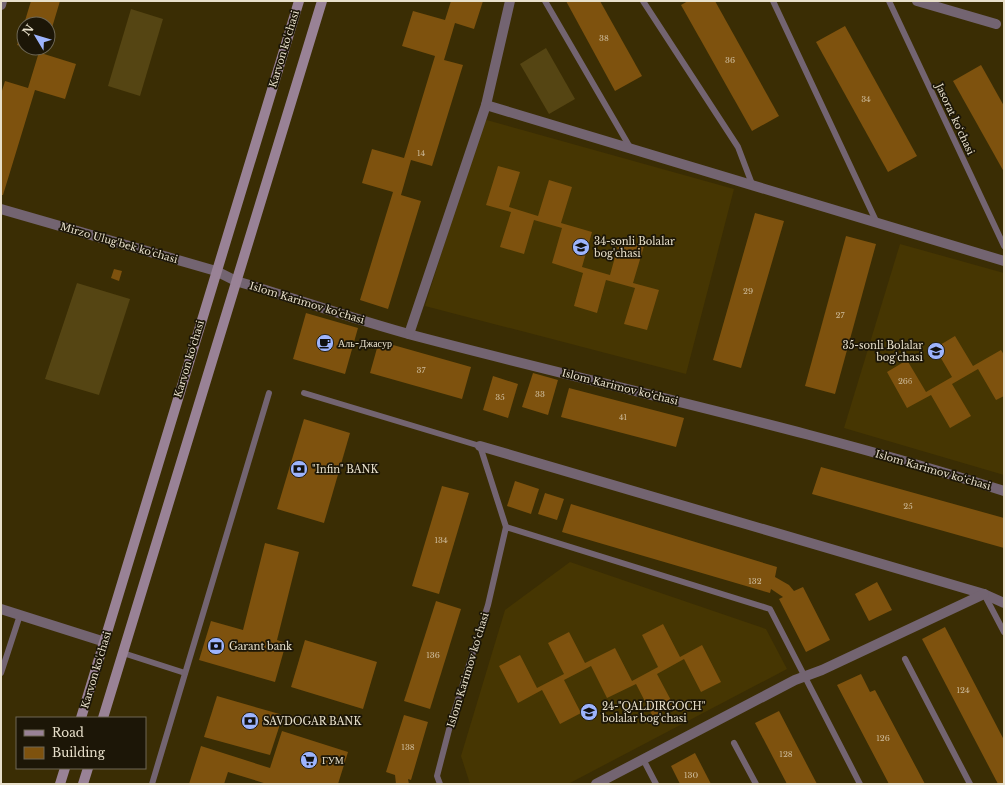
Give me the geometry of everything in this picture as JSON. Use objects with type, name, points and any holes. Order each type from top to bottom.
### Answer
[{"type":"main road","name":"Karvon ko'chasi","points":[[81,717],[299,1]]},
{"type":"main road","points":[[104,717],[322,1]]},
{"type":"main road","points":[[60,784],[65,769]]},
{"type":"main road","points":[[83,784],[88,769]]},
{"type":"street","points":[[1,5],[2,1]]},
{"type":"street","points":[[409,334],[486,105],[510,1]]},
{"type":"street","points":[[917,1],[996,24]]},
{"type":"street","points":[[486,105],[1004,261]]},
{"type":"street","name":"Mirzo Ulug'bek ko'chasi","points":[[1,210],[216,271],[236,281]]},
{"type":"street","name":"Islom Karimov ko‘chasi","points":[[236,281],[409,334],[696,405],[936,470],[1004,491]]},
{"type":"street","points":[[480,446],[984,594],[1004,603]]},
{"type":"street","points":[[596,784],[794,680],[822,670],[984,594]]},
{"type":"street","points":[[1,609],[105,642]]},
{"type":"lane","points":[[545,1],[631,149]]},
{"type":"lane","points":[[643,1],[738,147],[752,184]]},
{"type":"lane","points":[[774,1],[877,224]]},
{"type":"lane","name":"Jasorat ko‘chasi","points":[[889,1],[1004,246]]},
{"type":"lane","points":[[152,784],[269,393]]},
{"type":"lane","points":[[304,394],[480,446],[506,527],[770,608],[860,784]]},
{"type":"lane","name":"Islom Karimov ko‘chasi","points":[[440,784],[437,776],[451,722],[488,605],[506,527]]},
{"type":"lane","points":[[984,594],[1004,632]]},
{"type":"lane","points":[[1,673],[20,615]]},
{"type":"lane","points":[[123,653],[185,673]]},
{"type":"lane","points":[[905,659],[970,784]]},
{"type":"lane","points":[[734,743],[756,784]]},
{"type":"lane","points":[[643,759],[656,784]]},
{"type":"shaded area","points":[[131,9],[163,19],[140,96],[108,86]]},
{"type":"shaded area","points":[[546,48],[575,99],[549,114],[520,64]]},
{"type":"shaded area","name":"34-sonli Bolalar bog'chasi","points":[[483,119],[734,189],[686,374],[425,306]]},
{"type":"shaded area","name":"35-sonli Bolalar bog'chasi","points":[[900,244],[1004,273],[1004,475],[844,428]]},
{"type":"shaded area","points":[[77,283],[130,299],[99,395],[45,379]]},
{"type":"shaded area","name":"24-\"QALDIRGOCH\" bolalar bog'chasi","points":[[570,562],[766,629],[787,669],[568,784],[470,784],[461,756],[505,610]]},
{"type":"building","points":[[31,1],[60,1],[56,16],[26,16]]},
{"type":"building","points":[[451,1],[483,1],[474,29],[455,23],[444,60],[463,65],[432,166],[411,160],[401,195],[421,201],[388,309],[360,300],[393,192],[362,183],[372,149],[404,158],[435,56],[402,46],[413,11],[445,20]]},
{"type":"building","points":[[566,1],[600,1],[642,76],[615,91]]},
{"type":"building","points":[[688,1],[715,1],[779,116],[752,131],[681,5]]},
{"type":"building","points":[[845,26],[917,156],[888,172],[816,42]]},
{"type":"building","points":[[38,56],[50,56],[76,64],[65,99],[35,90],[3,195],[1,195],[1,94],[5,81],[28,88]]},
{"type":"building","points":[[981,65],[1004,106],[1004,172],[953,81]]},
{"type":"building","points":[[498,166],[520,172],[509,207],[538,216],[549,180],[572,187],[561,223],[592,232],[582,267],[610,275],[620,239],[644,246],[633,283],[659,290],[647,330],[624,324],[635,288],[606,280],[597,313],[574,306],[583,273],[552,263],[562,228],[534,220],[524,254],[500,247],[511,212],[486,205]]},
{"type":"building","points":[[755,213],[784,221],[741,368],[713,360]]},
{"type":"building","points":[[846,236],[876,244],[835,394],[805,386]]},
{"type":"building","points":[[114,269],[122,271],[119,281],[111,278]]},
{"type":"building","name":"Аль-Джасур","points":[[306,313],[358,328],[345,374],[293,359]]},
{"type":"building","points":[[955,336],[973,366],[1001,350],[1004,355],[1004,396],[996,400],[978,369],[952,384],[971,416],[950,428],[931,395],[907,408],[887,372],[907,360],[926,392],[952,377],[935,348]]},
{"type":"building","points":[[379,341],[471,367],[462,399],[370,373]]},
{"type":"building","points":[[533,373],[558,380],[548,415],[522,407]]},
{"type":"building","points":[[493,376],[518,384],[508,418],[483,410]]},
{"type":"building","points":[[569,388],[684,418],[676,447],[561,417]]},
{"type":"building","points":[[304,419],[350,433],[324,523],[277,509]]},
{"type":"building","points":[[821,467],[1004,518],[1004,548],[812,494]]},
{"type":"building","points":[[515,481],[539,489],[531,514],[507,506]]},
{"type":"building","points":[[442,486],[469,493],[439,594],[412,586]]},
{"type":"building","points":[[545,493],[564,499],[557,520],[538,514]]},
{"type":"building","points":[[571,504],[777,567],[775,577],[789,585],[794,591],[803,587],[830,640],[806,652],[779,599],[783,597],[771,589],[770,593],[562,532]]},
{"type":"building","points":[[265,543],[299,552],[277,640],[286,643],[275,682],[199,660],[211,621],[243,630]]},
{"type":"building","points":[[877,582],[892,610],[869,621],[855,594]]},
{"type":"building","points":[[436,601],[461,609],[430,709],[404,701]]},
{"type":"building","points":[[663,624],[680,657],[702,645],[721,682],[701,692],[684,659],[657,674],[674,706],[653,717],[636,684],[607,698],[591,666],[564,680],[581,713],[560,724],[542,690],[518,703],[499,666],[520,655],[537,688],[564,674],[548,643],[569,632],[585,663],[615,648],[632,681],[658,667],[642,635]]},
{"type":"building","points":[[945,627],[1004,740],[1004,784],[998,784],[922,639]]},
{"type":"building","points":[[305,640],[377,662],[363,709],[291,687]]},
{"type":"building","points":[[861,674],[870,692],[875,690],[925,784],[889,784],[837,685]]},
{"type":"building","points":[[217,696],[283,715],[270,755],[204,737]]},
{"type":"building","points":[[779,711],[817,784],[787,784],[755,723]]},
{"type":"building","points":[[404,715],[428,722],[411,780],[408,779],[409,784],[396,784],[395,775],[386,772]]},
{"type":"building","name":"ГУМ","points":[[282,731],[348,752],[338,784],[267,784],[228,772],[224,784],[189,784],[201,746],[270,768]]},
{"type":"building","points":[[695,753],[711,784],[680,784],[671,766]]},
{"type":"place","name":"34-sonli Bolalar bog'chasi","points":[[581,247]]},
{"type":"place","name":"Аль-Джасур","points":[[325,343]]},
{"type":"place","name":"35-sonli Bolalar bog'chasi","points":[[936,351]]},
{"type":"place","name":"\"Infin\" BANK","points":[[299,469]]},
{"type":"place","name":"Garant bank","points":[[216,646]]},
{"type":"place","name":"24-\"QALDIRGOCH\" bolalar bog'chasi","points":[[589,712]]},
{"type":"place","name":"SAVDOGAR BANK","points":[[250,721]]},
{"type":"place","name":"ГУМ","points":[[309,760]]}]
